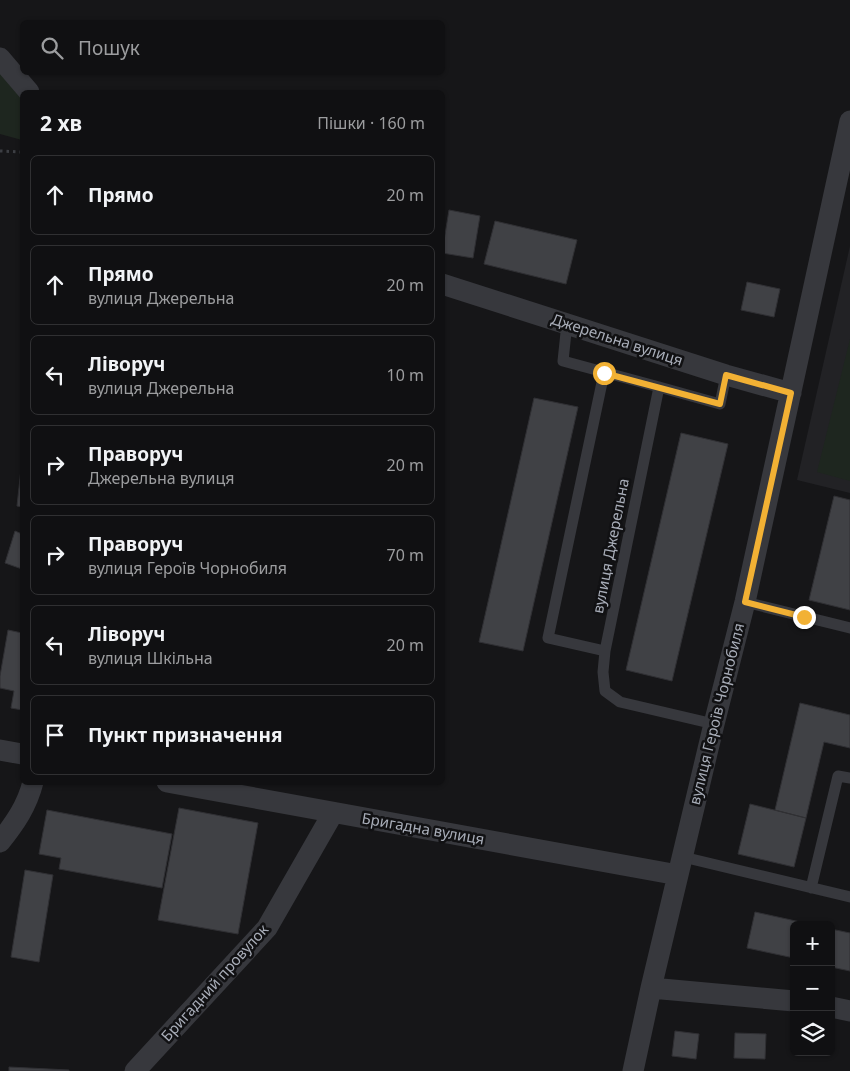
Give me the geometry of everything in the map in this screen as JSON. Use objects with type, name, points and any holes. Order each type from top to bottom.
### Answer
[{"type":"street","points":[[0,58],[27,90]]},
{"type":"street","name":"вулиця Героїв Чорнобиля","points":[[633,1071],[714,724],[745,602],[791,393],[846,165],[850,121]]},
{"type":"street","name":"Джерельна вулиця","points":[[445,285],[726,375],[791,393]]},
{"type":"street","points":[[0,750],[20,754]]},
{"type":"street","points":[[0,842],[21,815],[30,796],[32,785]]},
{"type":"street","name":"Бригадна вулиця","points":[[184,785],[333,813],[681,866]]},
{"type":"street","name":"Бригадний провулок","points":[[135,1071],[267,928],[333,813]]},
{"type":"street","points":[[651,988],[790,1002]]},
{"type":"street","points":[[835,1008],[850,1011]]},
{"type":"lane","points":[[567,323],[562,361],[720,404],[726,375]]},
{"type":"lane","points":[[604,373],[548,638],[606,651]]},
{"type":"lane","name":"вулиця Джерельна","points":[[659,388],[606,651],[603,672],[605,691],[620,702],[714,724]]},
{"type":"lane","points":[[745,602],[850,628]]},
{"type":"lane","points":[[811,888],[838,776],[850,778]]},
{"type":"lane","points":[[681,866],[811,888],[850,897]]},
{"type":"path","points":[[0,151],[20,152]]},
{"type":"shaded area","points":[[0,72],[20,95],[20,139],[0,134]]},
{"type":"shaded area","points":[[850,246],[850,493],[797,480]]},
{"type":"shaded area","points":[[850,339],[850,481],[817,472]]},
{"type":"building","points":[[449,210],[480,216],[473,258],[445,253],[445,235]]},
{"type":"building","points":[[495,221],[577,240],[566,284],[484,264]]},
{"type":"building","points":[[747,282],[780,289],[774,317],[741,310]]},
{"type":"building","points":[[534,398],[578,407],[523,651],[479,642]]},
{"type":"building","points":[[681,433],[728,444],[672,681],[626,670]]},
{"type":"building","points":[[20,478],[20,507],[17,506]]},
{"type":"building","points":[[834,496],[850,500],[850,610],[809,600]]},
{"type":"building","points":[[15,531],[20,533],[20,568],[5,563]]},
{"type":"building","points":[[8,630],[20,633],[20,710],[11,708],[14,691],[0,688],[0,676]]},
{"type":"building","points":[[800,703],[850,715],[850,748],[824,742],[806,818],[775,810]]},
{"type":"building","points":[[750,804],[806,818],[794,867],[738,854]]},
{"type":"building","points":[[179,808],[258,823],[238,934],[158,920]]},
{"type":"building","points":[[47,810],[172,834],[162,888],[59,869],[61,858],[39,854]]},
{"type":"building","points":[[25,870],[53,875],[39,962],[11,957]]},
{"type":"building","points":[[755,912],[796,921],[790,921],[790,957],[747,948]]},
{"type":"building","points":[[835,930],[850,933],[850,971],[835,968]]},
{"type":"building","points":[[675,1031],[699,1034],[696,1059],[672,1056]]},
{"type":"building","points":[[735,1033],[766,1034],[765,1059],[734,1058]]},
{"type":"building","points":[[9,1067],[69,1070],[69,1071],[9,1071]]},
{"type":"route","points":[[604,373],[720,404],[726,375],[791,393],[745,602],[804,617]]}]
